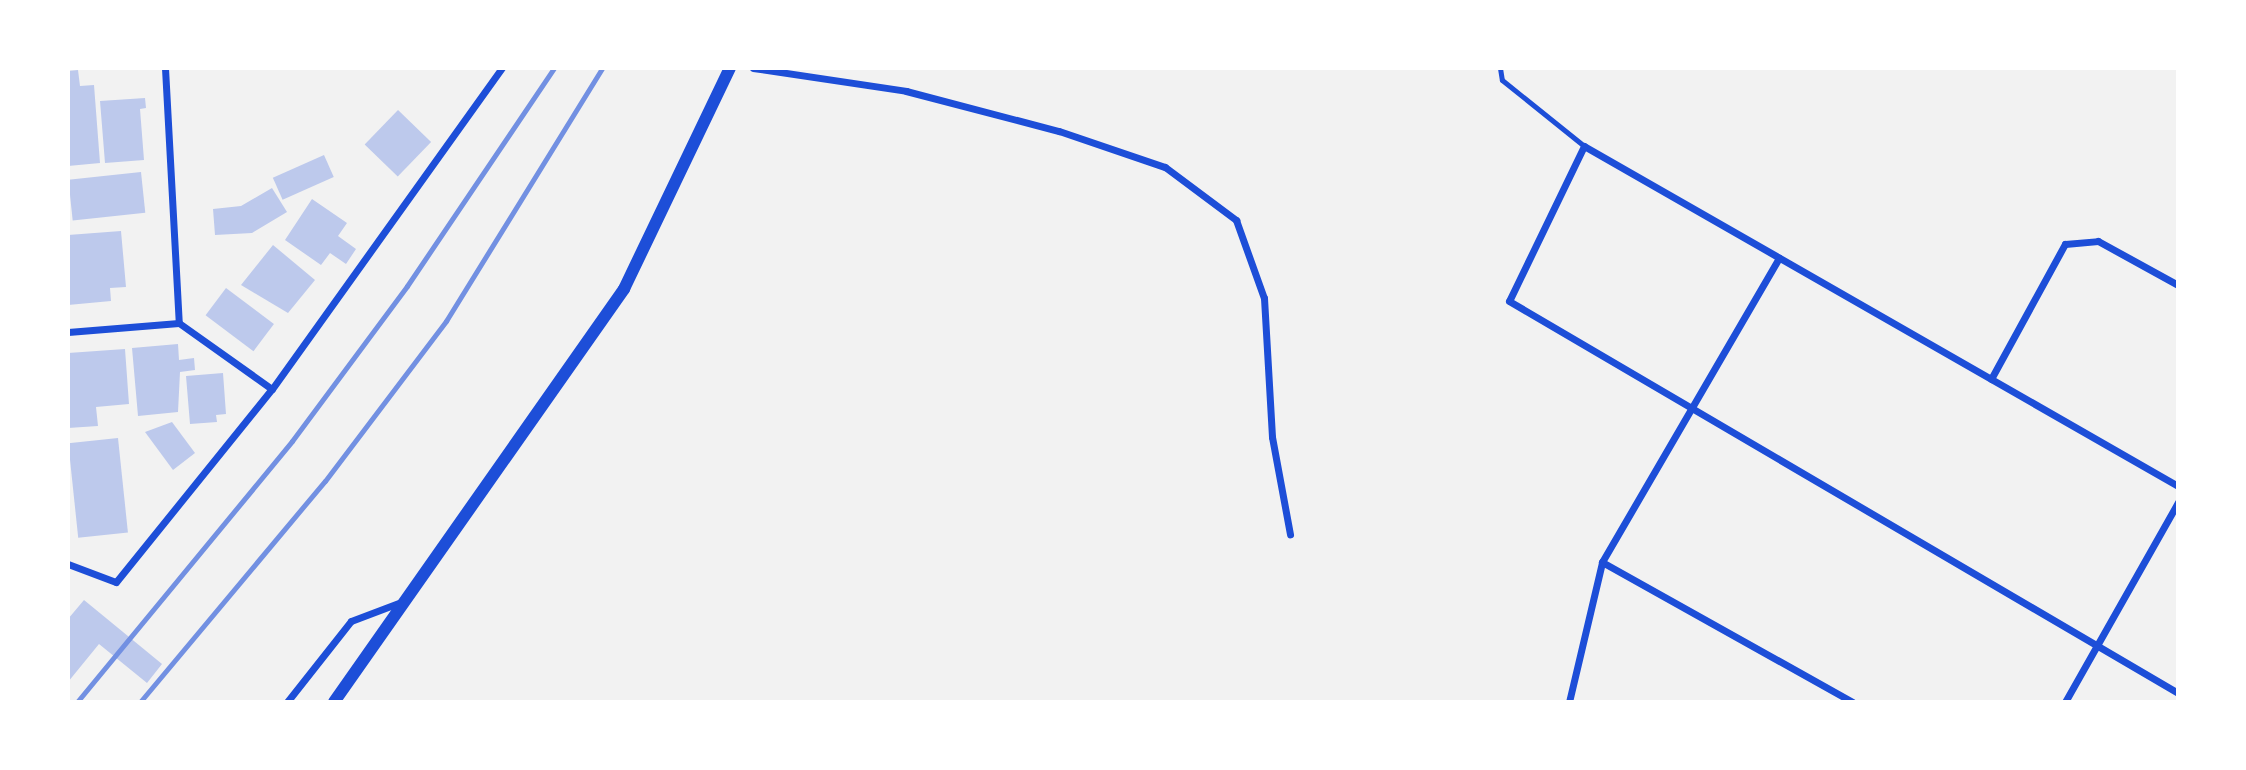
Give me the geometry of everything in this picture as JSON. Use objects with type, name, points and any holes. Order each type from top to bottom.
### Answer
[{"type":"street","points":[[165,68],[179,323]]},
{"type":"street","points":[[68,564],[116,582],[272,389],[502,68]]},
{"type":"street","points":[[334,702],[410,599],[624,289],[730,68]]},
{"type":"street","points":[[753,68],[906,91],[1059,131],[1166,167],[1236,220],[1264,298],[1272,437],[1290,534]]},
{"type":"street","points":[[2178,486],[1584,146],[1510,301],[1690,411],[2095,648],[2178,693]]},
{"type":"street","points":[[1991,379],[2064,244],[2098,241],[2178,285]]},
{"type":"street","points":[[1569,702],[1602,562],[1779,258]]},
{"type":"street","points":[[68,332],[179,323],[272,389]]},
{"type":"street","points":[[2065,702],[2178,502]]},
{"type":"street","points":[[1602,562],[1853,702]]},
{"type":"street","points":[[287,702],[351,621],[410,599]]},
{"type":"lane","points":[[1500,68],[1502,80],[1584,146]]},
{"type":"building","points":[[78,70],[80,86],[94,85],[100,163],[68,166],[68,71]]},
{"type":"building","points":[[145,98],[146,108],[140,109],[144,160],[105,163],[100,101]]},
{"type":"building","points":[[398,110],[431,142],[398,176],[365,145]]},
{"type":"building","points":[[324,155],[334,177],[283,200],[273,178]]},
{"type":"building","points":[[141,172],[145,213],[73,220],[68,180]]},
{"type":"building","points":[[272,188],[287,212],[252,233],[215,235],[213,209],[241,206]]},
{"type":"building","points":[[312,199],[347,223],[338,236],[356,249],[346,264],[330,253],[321,265],[285,240]]},
{"type":"building","points":[[121,231],[126,287],[110,288],[111,301],[68,305],[68,235]]},
{"type":"building","points":[[273,245],[315,280],[288,313],[241,285]]},
{"type":"building","points":[[226,288],[274,324],[253,351],[206,315]]},
{"type":"building","points":[[178,344],[179,360],[194,358],[195,370],[180,372],[178,412],[138,416],[132,348]]},
{"type":"building","points":[[125,349],[129,404],[96,407],[98,426],[68,428],[68,353]]},
{"type":"building","points":[[223,373],[226,414],[216,415],[217,422],[190,424],[186,376]]},
{"type":"building","points":[[172,422],[195,453],[173,470],[145,432]]},
{"type":"building","points":[[118,438],[128,532],[78,538],[68,443]]},
{"type":"building","points":[[84,600],[162,664],[147,683],[99,644],[68,682],[68,619]]},
{"type":"railway","points":[[77,702],[292,441],[407,286],[554,68]]},
{"type":"railway","points":[[140,702],[325,481],[446,321],[602,68]]}]
